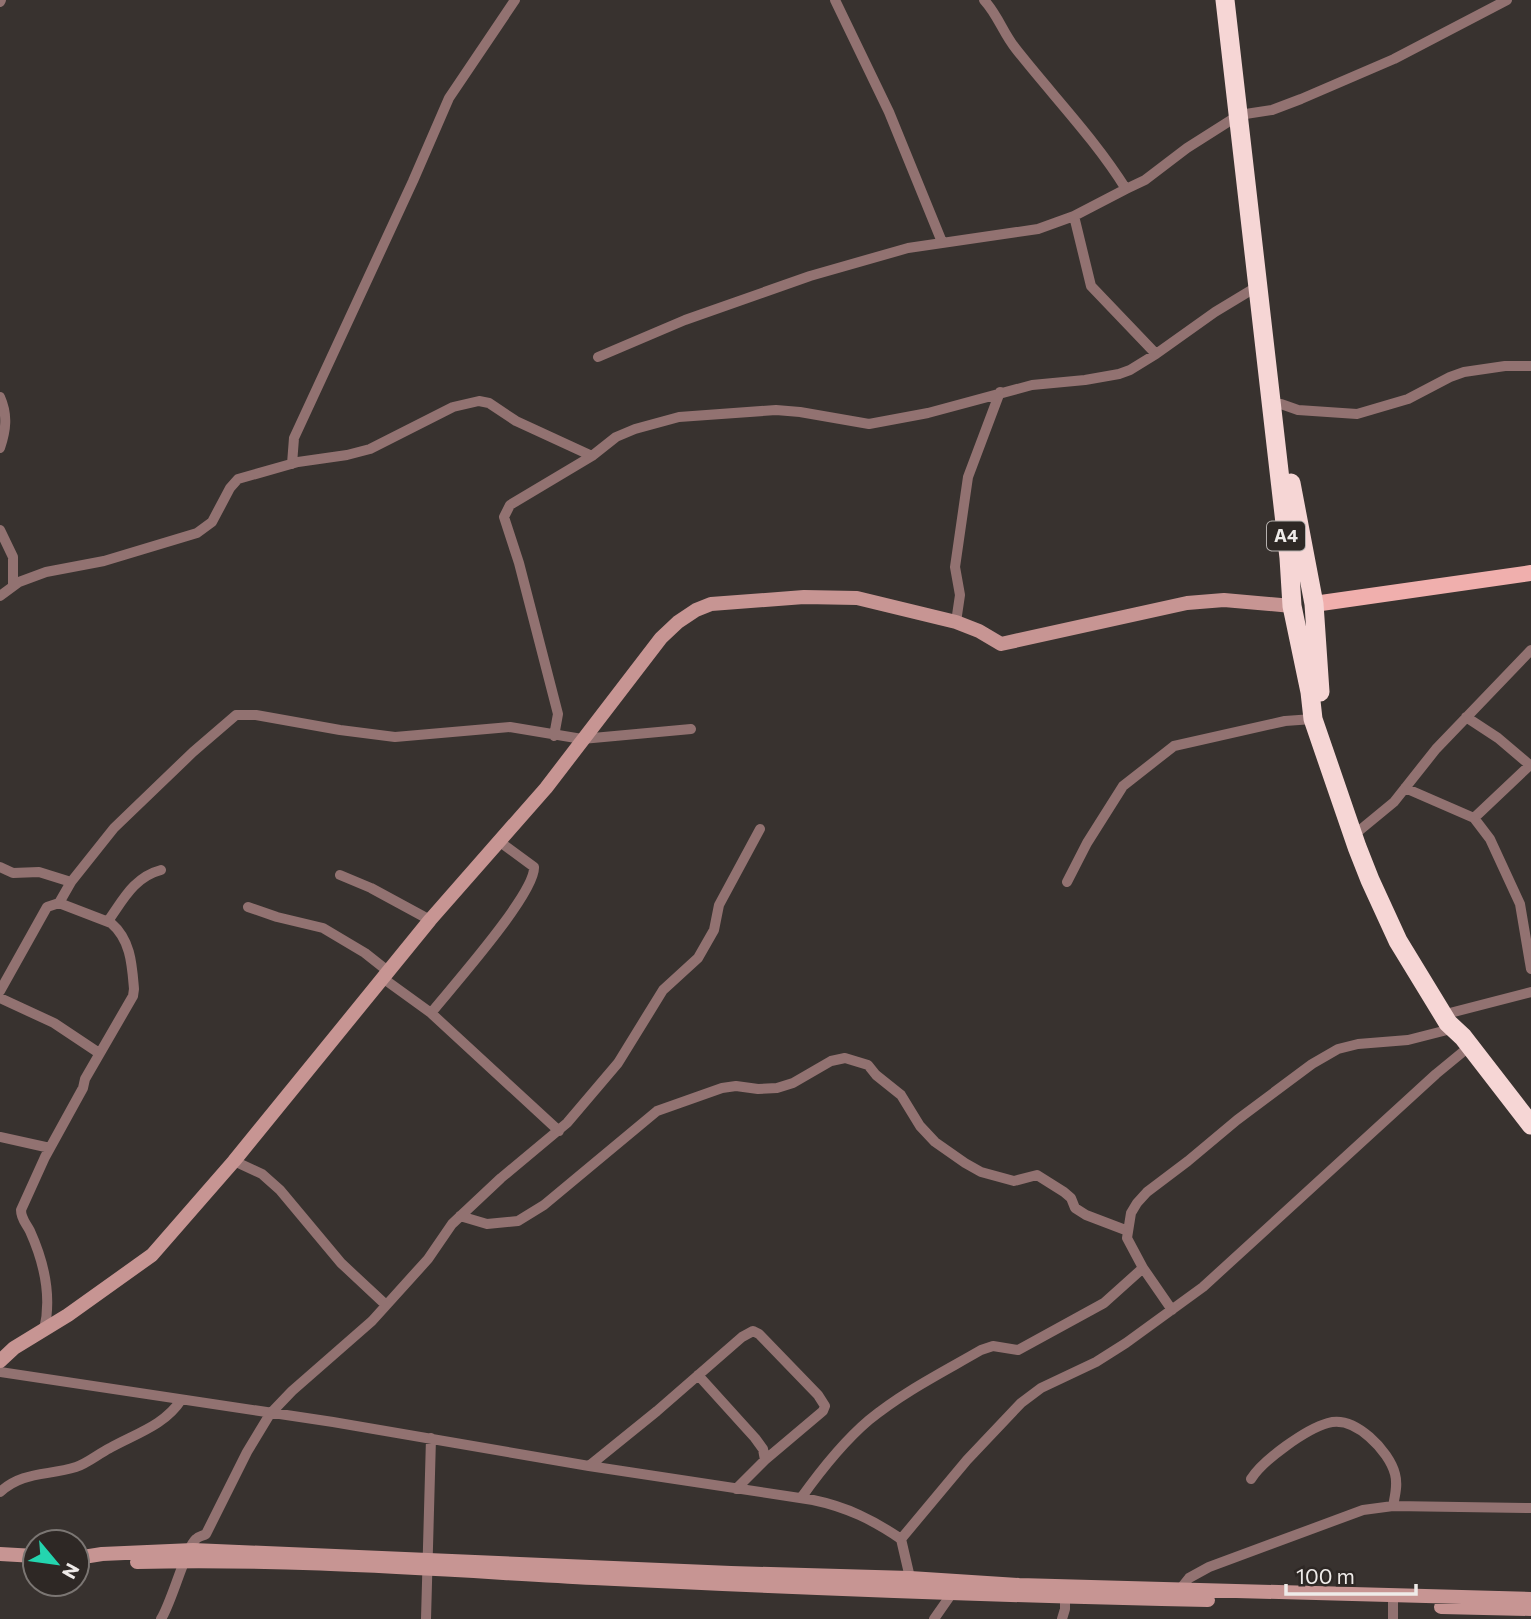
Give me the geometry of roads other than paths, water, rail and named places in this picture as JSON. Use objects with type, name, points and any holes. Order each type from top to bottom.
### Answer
[{"type":"highway","name":"A4","points":[[1225,0],[1235,40],[1285,486],[1299,577],[1314,604],[1306,627]]},
{"type":"highway","name":"A4","points":[[1235,40],[1236,0]]},
{"type":"highway","name":"A4","points":[[1244,114],[1258,286],[1276,405]]},
{"type":"highway","name":"A4","points":[[1299,577],[1292,606],[1306,627],[1315,692],[1360,830],[1401,920],[1457,1027]]},
{"type":"highway","name":"A4","points":[[1315,692],[1313,719],[1357,847],[1398,941],[1457,1027],[1531,1125]]},
{"type":"main road","points":[[1314,604],[1531,573]]},
{"type":"street","points":[[292,464],[294,439],[449,98],[515,0]]},
{"type":"street","points":[[835,0],[889,112],[942,242]]},
{"type":"street","points":[[984,0],[997,15],[1006,37],[1094,144],[1126,189]]},
{"type":"street","points":[[598,357],[639,338],[728,304],[887,253],[942,242],[1038,229],[1074,216],[1145,180],[1187,148],[1244,114],[1272,110],[1394,59],[1507,0]]},
{"type":"street","points":[[1074,216],[1091,286],[1156,354]]},
{"type":"street","points":[[554,736],[558,714],[519,563],[504,517],[510,505],[592,456],[616,438],[659,421],[679,417],[776,410],[869,424],[928,413],[1032,385],[1119,374],[1156,354],[1215,312],[1258,286]]},
{"type":"street","points":[[1276,405],[1298,410],[1357,414],[1408,399],[1464,372],[1505,366],[1531,366]]},
{"type":"street","points":[[956,622],[960,595],[955,567],[968,477],[1000,392]]},
{"type":"street","points":[[0,397],[6,419],[6,432],[0,448]]},
{"type":"street","points":[[0,596],[13,585],[46,572],[104,561],[203,531],[212,522],[234,481],[292,464],[347,456],[370,449],[453,407],[478,401],[489,403],[516,421],[592,456]]},
{"type":"street","points":[[0,530],[15,565],[13,585]]},
{"type":"street","points":[[0,1361],[13,1349],[152,1255],[234,1161],[430,920],[546,789],[661,638],[696,610],[711,604],[804,597],[856,598],[956,622],[979,631],[1001,645],[1187,603],[1224,600],[1292,606]]},
{"type":"street","points":[[1360,830],[1383,812],[1436,749],[1531,650]]},
{"type":"street","points":[[59,903],[71,882],[114,828],[236,715],[256,715],[396,737],[510,727],[582,739],[691,729]]},
{"type":"street","points":[[1466,717],[1531,766],[1474,818]]},
{"type":"street","points":[[1067,882],[1087,844],[1124,786],[1174,746],[1284,721],[1313,719]]},
{"type":"street","points":[[1405,788],[1474,818],[1490,839],[1526,903],[1531,969]]},
{"type":"street","points":[[161,1619],[172,1599],[195,1539],[206,1534],[247,1452],[270,1414],[386,1306],[428,1259],[452,1224],[501,1178],[559,1131],[618,1063],[663,990],[698,958],[714,930],[719,905],[760,829]]},
{"type":"street","points":[[430,1013],[502,925],[533,880],[534,867],[500,842]]},
{"type":"street","points":[[1,869],[13,873],[39,872],[71,882]]},
{"type":"street","points":[[108,921],[136,882],[149,873],[161,870]]},
{"type":"street","points":[[340,875],[371,888],[430,920]]},
{"type":"street","points":[[0,991],[47,907],[59,903],[108,921],[117,928],[128,945],[134,989],[50,1148],[21,1210],[48,1293],[48,1314],[44,1330]]},
{"type":"street","points":[[248,907],[323,928],[365,953],[559,1131]]},
{"type":"street","points":[[1172,1310],[1143,1268],[1127,1238],[1131,1213],[1147,1192],[1237,1120],[1338,1049],[1358,1044],[1408,1040],[1457,1027],[1531,992]]},
{"type":"street","points":[[0,998],[54,1023],[99,1053]]},
{"type":"street","points":[[901,1539],[967,1460],[1021,1403],[1041,1388],[1096,1362],[1126,1343],[1203,1287],[1436,1074],[1457,1027]]},
{"type":"street","points":[[460,1216],[487,1223],[518,1221],[544,1205],[657,1111],[736,1086],[777,1088],[793,1083],[831,1061],[845,1058],[868,1065],[901,1095],[920,1126],[935,1142],[965,1163],[981,1172],[1014,1181],[1037,1175],[1064,1192],[1076,1208],[1086,1215],[1128,1231]]},
{"type":"street","points":[[0,1137],[50,1148]]},
{"type":"street","points":[[234,1161],[262,1174],[280,1190],[341,1263],[386,1306]]},
{"type":"street","points":[[801,1498],[849,1438],[870,1419],[909,1392],[981,1350],[993,1346],[1018,1350],[1104,1303],[1143,1268]]},
{"type":"street","points":[[589,1466],[742,1337],[753,1331],[759,1334],[825,1406],[823,1411],[765,1460],[736,1489]]},
{"type":"street","points":[[0,1373],[431,1438],[842,1506],[863,1515],[901,1539],[911,1584]]},
{"type":"street","points":[[698,1375],[755,1438],[763,1449],[765,1460]]},
{"type":"street","points":[[0,1492],[23,1476],[33,1477],[85,1463],[164,1419],[181,1400]]},
{"type":"street","points":[[1251,1479],[1258,1468],[1282,1449],[1328,1423],[1341,1422],[1364,1432],[1387,1458],[1395,1472],[1397,1485],[1393,1506]]},
{"type":"street","points":[[425,1619],[431,1438]]},
{"type":"street","points":[[1176,1594],[1198,1573],[1219,1563],[1344,1515],[1393,1506],[1531,1508]]},
{"type":"street","points":[[0,1554],[21,1555]]},
{"type":"street","points":[[91,1556],[187,1555],[426,1564],[730,1579],[1176,1594],[1393,1607],[1531,1599]]},
{"type":"street","points":[[934,1619],[957,1587]]},
{"type":"street","points":[[1062,1619],[1065,1592]]},
{"type":"street","points":[[1460,1602],[1531,1609]]}]
